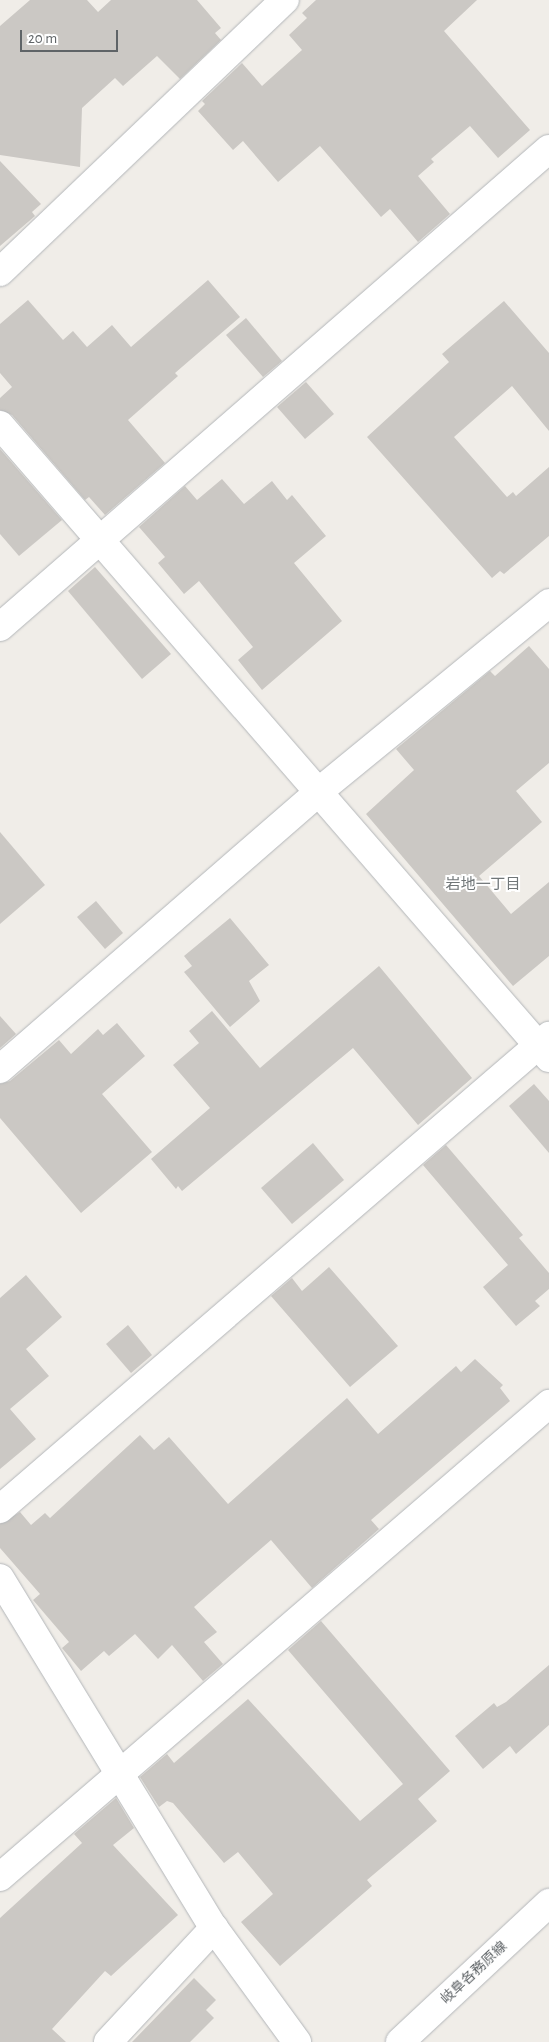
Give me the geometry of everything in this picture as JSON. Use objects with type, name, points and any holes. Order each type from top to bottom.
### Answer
[{"type":"street","points":[[0,272],[286,0]]},
{"type":"street","points":[[0,627],[549,149]]},
{"type":"street","points":[[0,424],[317,793],[545,1047],[0,1509]]},
{"type":"street","points":[[0,1069],[317,793],[549,603]]},
{"type":"street","points":[[0,1877],[549,1404]]},
{"type":"street","points":[[0,1578],[118,1776],[214,1928],[297,2042]]},
{"type":"street","name":"岐阜各務原線","points":[[400,2042],[549,1903]]},
{"type":"street","points":[[108,2042],[214,1928]]},
{"type":"building","points":[[30,0],[87,0],[98,12],[111,0],[197,0],[221,28],[215,33],[221,40],[180,79],[157,56],[123,86],[115,78],[82,108],[80,167],[0,155],[0,26]]},
{"type":"building","points":[[316,0],[477,0],[444,31],[530,130],[498,158],[470,126],[431,159],[434,162],[418,176],[450,214],[418,242],[390,209],[381,217],[320,146],[278,182],[243,141],[233,150],[198,111],[205,104],[202,101],[242,63],[262,86],[302,50],[289,35],[307,18],[302,13]]},
{"type":"building","points":[[0,161],[41,204],[32,212],[35,216],[0,246]]},
{"type":"building","points":[[208,280],[240,317],[175,373],[178,376],[128,420],[165,463],[105,515],[89,497],[85,500],[12,415],[0,410],[0,398],[12,387],[0,373],[0,324],[28,300],[63,340],[73,331],[87,347],[112,325],[131,347]]},
{"type":"building","points":[[504,301],[549,353],[549,431],[512,386],[454,437],[507,497],[513,492],[516,496],[549,467],[549,536],[504,574],[500,571],[492,578],[367,437],[449,362],[442,354]]},
{"type":"building","points":[[246,318],[282,361],[263,377],[226,335]]},
{"type":"building","points":[[306,382],[334,414],[305,439],[277,407]]},
{"type":"building","points":[[0,449],[62,520],[19,556],[0,534]]},
{"type":"building","points":[[222,479],[244,504],[272,481],[287,500],[292,495],[326,536],[294,563],[342,621],[262,690],[238,660],[253,647],[199,581],[184,594],[158,563],[165,557],[139,527],[185,486],[197,500]]},
{"type":"building","points":[[95,567],[171,654],[142,679],[68,591]]},
{"type":"building","points":[[529,646],[549,669],[549,763],[516,791],[542,822],[479,876],[511,914],[549,882],[549,956],[513,986],[366,814],[414,770],[396,749],[490,671],[495,676]]},
{"type":"building","points":[[0,832],[45,885],[0,924]]},
{"type":"building","points":[[96,901],[123,933],[105,949],[77,917]]},
{"type":"building","points":[[230,918],[269,965],[249,981],[260,1001],[230,1027],[184,972],[192,966],[184,956]]},
{"type":"building","points":[[379,966],[472,1078],[418,1125],[353,1048],[182,1191],[178,1186],[176,1189],[151,1159],[210,1108],[173,1065],[199,1043],[189,1031],[212,1011],[260,1068]]},
{"type":"building","points":[[0,1016],[16,1034],[0,1048]]},
{"type":"building","points":[[117,1023],[145,1056],[102,1094],[152,1152],[81,1213],[0,1118],[0,1084],[10,1081],[59,1040],[71,1054],[98,1029],[103,1035]]},
{"type":"building","points":[[534,1084],[549,1101],[549,1153],[509,1106]]},
{"type":"building","points":[[313,1143],[344,1180],[292,1224],[261,1188]]},
{"type":"building","points":[[446,1145],[523,1235],[519,1238],[549,1273],[549,1289],[535,1301],[540,1306],[516,1326],[483,1287],[508,1265],[423,1165]]},
{"type":"building","points":[[329,1267],[398,1346],[350,1387],[271,1296],[292,1278],[302,1291]]},
{"type":"building","points":[[26,1275],[62,1317],[26,1349],[49,1376],[10,1409],[36,1439],[0,1469],[0,1298]]},
{"type":"building","points":[[128,1325],[152,1355],[131,1373],[106,1344]]},
{"type":"building","points":[[475,1359],[503,1385],[500,1388],[510,1401],[371,1520],[379,1529],[312,1588],[271,1540],[194,1607],[217,1632],[204,1642],[223,1664],[203,1681],[172,1645],[158,1659],[135,1634],[109,1656],[104,1651],[81,1671],[62,1648],[69,1642],[33,1600],[40,1594],[0,1548],[0,1524],[20,1512],[31,1525],[45,1513],[50,1518],[140,1435],[154,1450],[169,1437],[228,1504],[347,1398],[378,1434],[456,1366],[461,1372]]},
{"type":"building","points":[[321,1621],[450,1771],[418,1799],[437,1821],[367,1880],[372,1886],[280,1966],[241,1922],[273,1894],[238,1852],[224,1863],[173,1803],[167,1801],[159,1807],[140,1777],[167,1754],[174,1763],[248,1699],[360,1821],[403,1784],[288,1650]]},
{"type":"building","points":[[549,1665],[549,1725],[516,1754],[510,1746],[483,1769],[455,1736],[494,1703],[497,1707],[506,1702]]},
{"type":"building","points":[[116,1798],[134,1828],[113,1845],[178,1915],[111,1976],[105,1971],[52,2029],[66,2042],[0,2042],[0,1918],[82,1843],[74,1834]]},
{"type":"building","points":[[194,1978],[216,2000],[206,2010],[214,2018],[190,2042],[132,2042]]},
{"type":"district","name":"岩地一丁目","points":[[483,885]]}]
